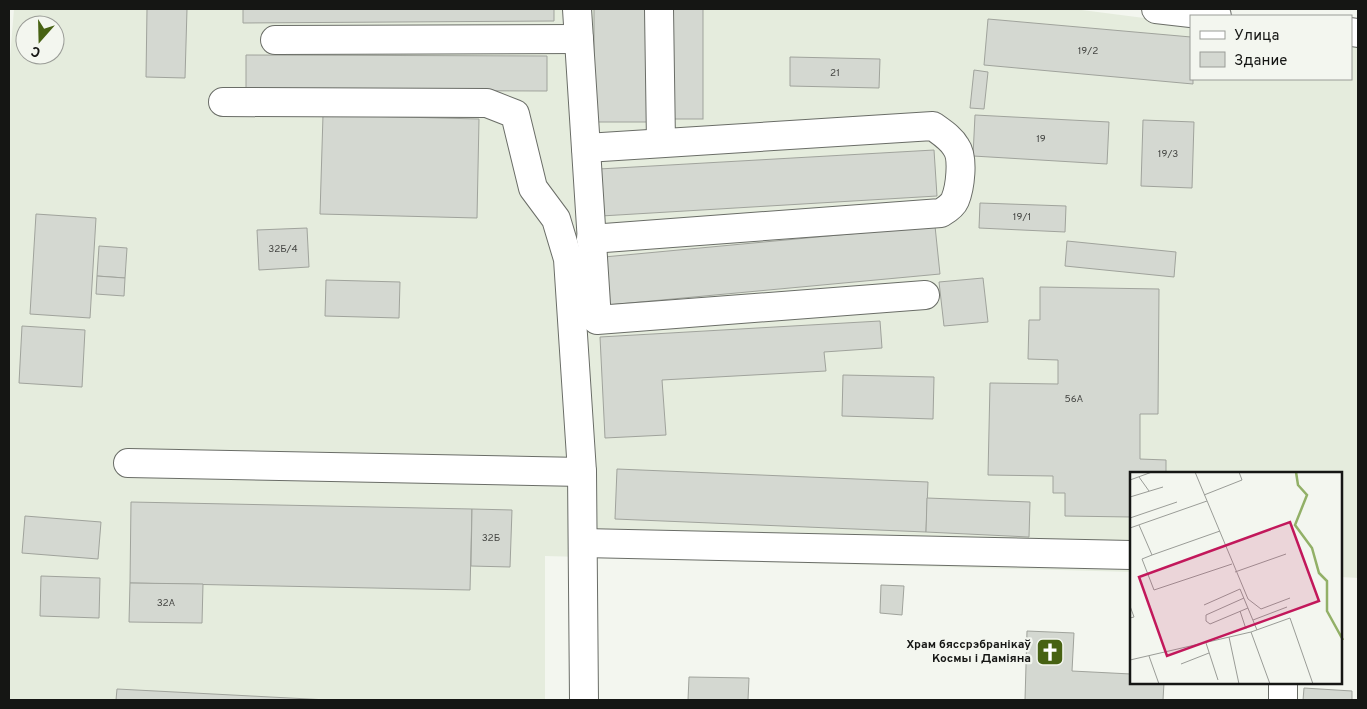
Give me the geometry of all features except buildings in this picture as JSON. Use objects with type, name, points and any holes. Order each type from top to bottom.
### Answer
[{"type":"street","points":[[577,9],[596,320],[925,295]]},
{"type":"street","points":[[659,9],[661,144]]},
{"type":"street","points":[[1156,9],[1208,15]]},
{"type":"street","points":[[275,40],[579,39]]},
{"type":"street","points":[[223,102],[487,103],[515,114],[534,188],[556,219],[568,259],[582,472],[584,700]]},
{"type":"street","points":[[586,148],[933,126],[948,137],[958,148],[960,180],[955,202],[941,213],[592,239]]},
{"type":"street","points":[[128,464],[582,472]]},
{"type":"street","points":[[583,543],[1130,555]]},
{"type":"street","points":[[1283,684],[1283,700]]},
{"type":"shaded area","points":[[14,9],[1074,9],[1190,24],[1190,80],[1352,80],[1352,45],[1358,46],[1358,578],[1342,577],[1342,472],[1130,472],[1130,572],[545,556],[545,700],[9,700],[9,71]]},
{"type":"place","name":"Храм бяссрэбранікаў Космы і Даміяна","points":[[1050,652]]}]
